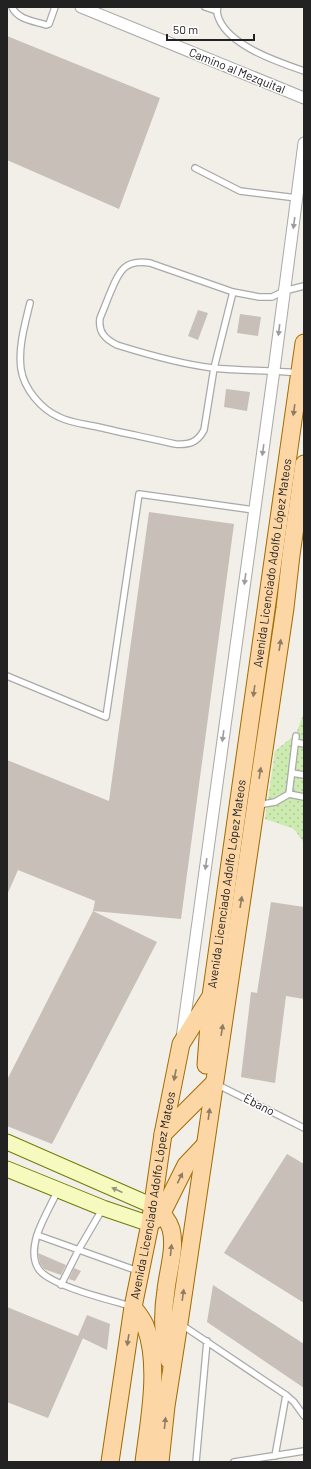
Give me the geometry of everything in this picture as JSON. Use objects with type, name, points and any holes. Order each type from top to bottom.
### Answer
[{"type":"main road","name":"Avenida Licenciado Adolfo López Mateos","points":[[110,1462],[133,1307],[140,1272],[155,1214],[163,1134],[181,1044],[211,996],[304,343]]},
{"type":"main road","name":"Avenida Licenciado Adolfo López Mateos","points":[[160,1462],[214,1083],[286,608],[304,464]]},
{"type":"main road","points":[[163,1134],[214,1083],[208,1075],[206,1069],[211,996]]},
{"type":"main road","points":[[172,1372],[163,1326],[172,1239],[169,1224],[155,1214],[186,1165],[205,1145]]},
{"type":"main road","points":[[133,1307],[146,1326],[151,1357],[152,1394],[144,1462]]},
{"type":"street","name":"Camino al Mezquital","points":[[81,7],[304,98]]},
{"type":"street","points":[[181,1044],[304,143]]},
{"type":"street","points":[[7,1142],[155,1214]]},
{"type":"street","points":[[7,1169],[103,1208],[155,1214]]},
{"type":"lane","points":[[12,7],[16,13],[23,18],[46,25],[49,24],[55,7]]},
{"type":"lane","points":[[205,7],[217,9],[221,24],[230,36],[248,48],[304,71]]},
{"type":"lane","points":[[195,168],[240,191],[297,198]]},
{"type":"lane","points":[[299,373],[274,370],[214,368],[178,363],[117,345],[109,341],[103,335],[99,326],[100,318],[120,272],[129,264],[136,262],[150,263],[233,292],[266,297],[304,286]]},
{"type":"lane","points":[[30,303],[23,333],[21,370],[26,385],[47,410],[60,418],[185,445],[194,443],[200,438],[204,430],[214,368],[233,292]]},
{"type":"lane","points":[[7,676],[106,717],[139,494],[254,510]]},
{"type":"lane","points":[[289,794],[296,739],[304,744]]},
{"type":"lane","points":[[292,773],[304,775]]},
{"type":"lane","points":[[256,805],[276,802],[289,794],[304,797]]},
{"type":"lane","name":"Ébano","points":[[214,1083],[304,1128]]},
{"type":"lane","points":[[58,1190],[37,1235],[34,1252],[37,1268],[42,1274],[61,1284],[133,1307]]},
{"type":"lane","points":[[61,1284],[103,1208]]},
{"type":"lane","points":[[37,1235],[140,1272]]},
{"type":"lane","points":[[179,1323],[286,1395],[294,1402],[304,1416]]},
{"type":"lane","points":[[196,1462],[207,1341]]},
{"type":"lane","points":[[274,1456],[286,1395]]},
{"type":"lane","points":[[234,1462],[304,1451]]},
{"type":"green space","points":[[304,712],[304,843],[294,829],[265,819],[275,751],[296,734]]},
{"type":"building","points":[[7,36],[160,98],[119,209],[7,160]]},
{"type":"building","points":[[198,310],[208,313],[198,340],[188,336]]},
{"type":"building","points":[[240,314],[261,317],[258,336],[237,333]]},
{"type":"building","points":[[226,389],[250,392],[247,411],[224,407]]},
{"type":"building","points":[[149,512],[234,524],[181,919],[93,911],[95,901],[18,870],[7,895],[7,760],[109,801]]},
{"type":"building","points":[[271,902],[304,907],[304,999],[286,996],[275,1083],[241,1077],[251,992],[257,993]]},
{"type":"building","points":[[93,911],[157,942],[52,1144],[7,1126],[7,1080]]},
{"type":"building","points":[[287,1154],[304,1164],[304,1303],[224,1253]]},
{"type":"building","points":[[38,1253],[66,1265],[61,1275],[44,1269],[40,1263]]},
{"type":"building","points":[[74,1268],[81,1271],[75,1281],[69,1279]]},
{"type":"building","points":[[213,1285],[304,1344],[304,1388],[207,1322]]},
{"type":"building","points":[[7,1307],[83,1338],[48,1418],[7,1402]]},
{"type":"building","points":[[87,1315],[110,1324],[107,1350],[78,1336]]}]
